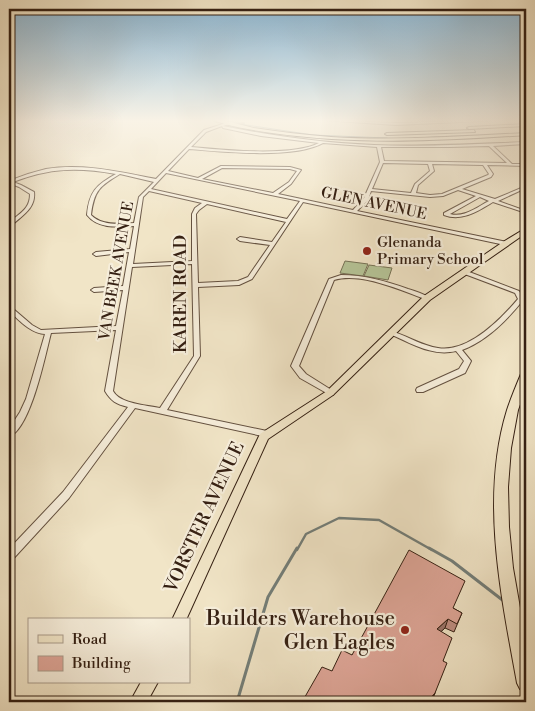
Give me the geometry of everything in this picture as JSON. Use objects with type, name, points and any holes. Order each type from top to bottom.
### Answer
[{"type":"highway","points":[[526,374],[511,418],[504,458],[503,511],[505,557],[513,616],[526,683]]},
{"type":"main road","name":"VORSTER AVENUE","points":[[180,618],[256,451],[266,434],[330,393],[428,298],[505,243],[525,233]]},
{"type":"main road","points":[[138,702],[149,684]]},
{"type":"street","name":"VAN BEEK AVENUE","points":[[133,406],[115,400],[110,394],[109,388],[140,199],[184,153]]},
{"type":"street","points":[[354,211],[366,200],[382,162],[380,153]]},
{"type":"street","points":[[499,153],[510,164]]},
{"type":"street","points":[[382,162],[526,165]]},
{"type":"street","points":[[413,194],[416,185],[432,170],[430,163]]},
{"type":"street","points":[[370,190],[436,196],[491,176],[484,164]]},
{"type":"street","points":[[198,179],[219,167],[290,168],[299,170],[290,183],[274,195]]},
{"type":"street","points":[[9,182],[34,172],[77,169],[120,173],[156,181]]},
{"type":"street","name":"GLEN AVENUE","points":[[165,172],[505,243]]},
{"type":"street","points":[[120,173],[104,183],[91,196],[89,216],[93,220],[104,223],[136,224]]},
{"type":"street","points":[[9,182],[32,193],[30,208],[9,225]]},
{"type":"street","points":[[239,188],[245,183]]},
{"type":"street","points":[[479,196],[446,214],[454,217],[461,216],[493,200],[526,187]]},
{"type":"street","points":[[459,189],[526,212]]},
{"type":"street","points":[[148,190],[288,221]]},
{"type":"street","points":[[196,285],[239,283],[248,280],[302,201]]},
{"type":"street","name":"KAREN ROAD","points":[[162,411],[197,356],[194,214],[206,203]]},
{"type":"street","points":[[9,217],[19,216]]},
{"type":"street","points":[[240,239],[273,244]]},
{"type":"street","points":[[96,254],[132,250]]},
{"type":"street","points":[[129,266],[195,262]]},
{"type":"street","points":[[392,333],[437,350],[448,351],[458,349],[479,339],[521,297],[517,292],[464,272]]},
{"type":"street","points":[[330,393],[303,376],[296,366],[331,281],[342,276],[386,283],[428,298]]},
{"type":"street","points":[[94,290],[126,288]]},
{"type":"street","points":[[9,308],[35,330],[48,332],[119,328]]},
{"type":"street","points":[[9,434],[20,420],[28,402],[48,332]]},
{"type":"street","points":[[420,390],[465,369],[467,358],[458,349]]},
{"type":"street","points":[[9,556],[66,495],[133,406],[266,434]]},
{"type":"green space","points":[[345,261],[368,264],[363,276],[340,273]]},
{"type":"green space","points":[[369,265],[392,268],[388,280],[364,276]]},
{"type":"building","name":"Builders Warehouse Glen Eagles","points":[[409,550],[465,581],[453,608],[462,613],[457,624],[448,619],[437,629],[452,638],[443,661],[447,663],[435,693],[427,702],[302,702],[322,667],[332,671],[342,650],[352,655]]},
{"type":"waterway","points":[[297,550],[306,534],[339,518],[379,520],[432,550]]},
{"type":"waterway","points":[[237,702],[268,597],[297,548]]},
{"type":"waterway","points":[[429,548],[452,561],[505,602]]},
{"type":"waterway","points":[[520,614],[526,619]]},
{"type":"place","name":"Glenanda Primary School","points":[[367,251]]},
{"type":"place","name":"Builders Warehouse Glen Eagles","points":[[405,630]]}]
